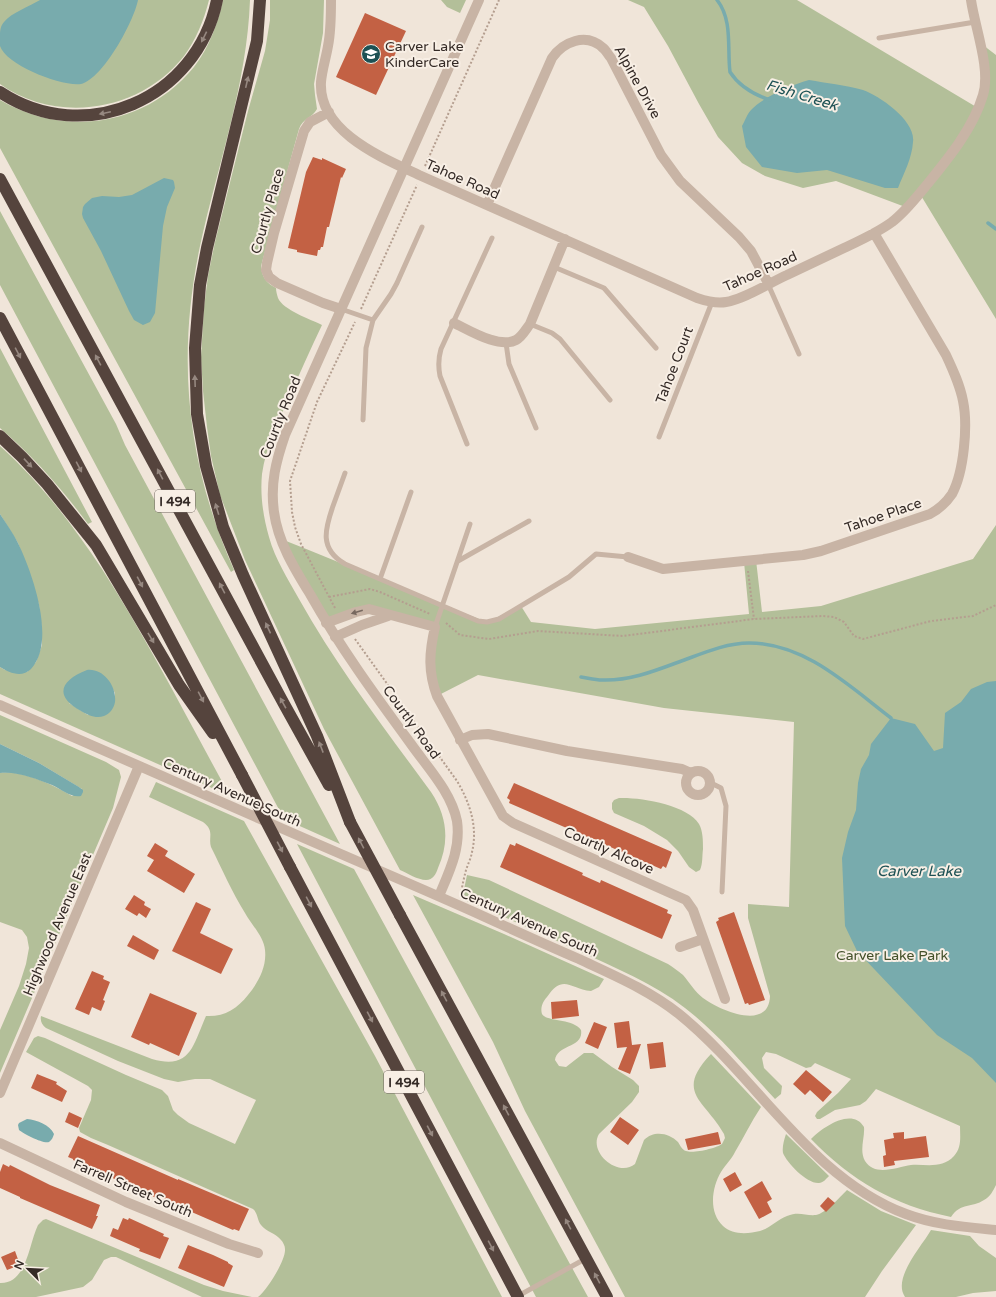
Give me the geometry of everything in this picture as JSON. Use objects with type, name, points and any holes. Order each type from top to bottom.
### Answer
[{"type":"highway","points":[[0,92],[30,108],[68,116],[87,116],[104,113],[135,103],[160,89],[188,63],[206,34],[217,0]]},
{"type":"highway","points":[[260,0],[257,41],[206,248],[200,285],[195,348],[197,414],[206,466],[223,527],[243,575],[317,736],[350,822]]},
{"type":"highway","name":"I 494","points":[[0,179],[607,1297]]},
{"type":"highway","name":"I 494","points":[[0,318],[518,1297]]},
{"type":"highway","points":[[0,436],[47,484],[96,545],[179,685],[242,775]]},
{"type":"street","name":"Tahoe Road","points":[[331,0],[329,41],[321,85],[323,97],[329,112],[341,128],[359,144],[374,154],[421,176],[697,298],[712,302],[726,302],[739,299],[768,283],[874,233],[893,221],[908,208],[956,148],[978,108],[983,95],[985,72],[971,0]]},
{"type":"street","name":"Courtly Road","points":[[439,896],[451,868],[456,850],[458,830],[453,809],[442,787],[335,637],[288,557],[282,543],[274,512],[273,480],[278,454],[285,435],[479,0]]},
{"type":"street","name":"Alpine Drive","points":[[487,205],[552,58],[558,50],[567,44],[577,40],[587,40],[603,47],[611,58],[661,155],[669,167],[680,181],[739,237],[751,251],[768,283]]},
{"type":"street","name":"Courtly Place","points":[[329,112],[310,122],[304,131],[274,232],[266,270],[269,277],[277,283],[323,303],[341,309]]},
{"type":"street","name":"Tahoe Place","points":[[628,557],[663,570],[803,555],[821,551],[930,514],[939,509],[952,493],[963,455],[965,435],[963,400],[956,374],[874,233]]},
{"type":"street","points":[[454,323],[499,343],[506,343],[515,340],[523,334],[530,324],[565,239]]},
{"type":"street","points":[[326,623],[369,609],[388,616],[435,627]]},
{"type":"street","points":[[335,637],[349,630],[388,616]]},
{"type":"street","name":"Courtly Alcove","points":[[435,627],[430,656],[432,684],[460,740],[499,811],[507,819],[683,898],[691,906],[725,999]]},
{"type":"street","name":"Century Avenue South","points":[[0,705],[439,896],[620,978],[669,1006],[705,1037],[822,1160],[842,1178],[868,1195],[898,1211],[923,1220],[958,1227],[996,1230]]},
{"type":"street","points":[[460,740],[476,734],[488,734],[567,751],[682,769],[691,773]]},
{"type":"street","name":"Highwood Avenue East","points":[[0,1093],[139,766]]},
{"type":"street","points":[[702,771],[708,775],[711,783],[709,789],[704,794],[693,794],[688,789],[686,785],[687,778],[691,773],[702,771]]},
{"type":"street","points":[[680,947],[703,939]]},
{"type":"street","name":"Farrell Street South","points":[[0,1143],[126,1202],[229,1244],[258,1253]]},
{"type":"lane","points":[[880,38],[975,22]]},
{"type":"lane","points":[[363,420],[366,348],[373,320],[397,283],[422,227]]},
{"type":"lane","points":[[467,444],[440,376],[438,367],[441,349],[492,238]]},
{"type":"lane","points":[[554,267],[604,288],[656,348]]},
{"type":"lane","points":[[768,283],[798,354]]},
{"type":"lane","name":"Tahoe Court","points":[[660,437],[712,302]]},
{"type":"lane","points":[[341,309],[373,320]]},
{"type":"lane","points":[[530,324],[552,333],[560,339],[610,400]]},
{"type":"lane","points":[[506,343],[509,364],[536,428]]},
{"type":"lane","points":[[345,473],[327,522],[326,530],[326,541],[330,550],[337,559],[478,621],[487,622],[499,619],[569,577],[596,554],[628,557]]},
{"type":"lane","points":[[380,579],[411,492]]},
{"type":"lane","points":[[458,561],[528,521]]},
{"type":"lane","points":[[435,627],[470,524]]},
{"type":"lane","points":[[711,783],[721,788],[726,806],[722,892]]},
{"type":"lane","points":[[518,1297],[586,1258]]},
{"type":"path","points":[[341,618],[301,544],[292,512],[290,481],[318,402],[499,0]]},
{"type":"path","points":[[747,561],[754,619]]},
{"type":"path","points":[[329,597],[370,589],[438,617],[460,635],[489,639],[538,631],[623,636],[754,619],[823,616],[834,617],[844,622],[854,636],[863,639],[931,621],[972,616],[996,605]]},
{"type":"path","points":[[349,630],[457,781],[468,803],[474,826],[474,843],[464,879],[459,905]]},
{"type":"green space","points":[[0,0],[209,0],[196,37],[184,56],[166,75],[145,89],[122,100],[98,106],[72,108],[47,105],[23,97],[0,84]]},
{"type":"green space","points":[[223,0],[250,0],[248,31],[238,93],[200,246],[193,288],[189,330],[188,371],[190,411],[196,451],[205,491],[218,530],[234,570],[231,572],[0,148],[0,100],[25,112],[51,119],[77,122],[103,120],[129,113],[153,102],[175,87],[199,60],[212,35]]},
{"type":"green space","points":[[270,0],[324,0],[323,33],[314,84],[317,109],[303,122],[299,129],[261,266],[262,273],[267,282],[276,288],[278,298],[285,306],[322,325],[269,445],[262,474],[261,490],[265,521],[278,561],[329,649],[431,792],[441,810],[445,829],[444,848],[442,858],[434,876],[428,880],[420,879],[400,870],[324,729],[245,560],[220,495],[211,456],[203,391],[201,357],[204,307],[208,276],[215,242],[248,111],[265,51],[270,20]]},
{"type":"green space","points":[[441,0],[466,0],[460,13],[447,7]]},
{"type":"green space","points":[[628,0],[797,0],[978,108],[983,95],[979,42],[996,55],[996,319],[920,194],[908,208],[836,181],[803,188],[765,176],[742,163],[718,137],[668,46],[644,7]]},
{"type":"green space","points":[[0,211],[116,424],[125,445],[340,844],[284,819],[0,285]]},
{"type":"green space","points":[[0,348],[92,522],[88,524],[47,474],[0,428]]},
{"type":"green space","points":[[0,446],[29,474],[55,504],[102,569],[152,653],[230,796],[0,694],[0,667],[5,670],[27,672],[36,662],[42,645],[42,631],[39,605],[29,573],[18,543],[0,514]],"holes":[[[110,684],[115,693],[115,701],[88,715],[69,703]]]},
{"type":"green space","name":"Carver Lake Park","points":[[996,525],[996,1185],[986,1199],[959,1209],[951,1217],[910,1206],[875,1189],[842,1167],[811,1139],[823,1129],[838,1121],[852,1119],[859,1121],[864,1127],[862,1153],[865,1161],[874,1169],[886,1170],[911,1165],[944,1163],[957,1153],[960,1142],[960,1126],[876,1089],[866,1101],[860,1105],[835,1110],[820,1119],[817,1119],[815,1116],[817,1112],[851,1079],[815,1063],[811,1067],[806,1068],[776,1054],[766,1052],[762,1058],[764,1068],[782,1086],[781,1094],[775,1099],[709,1029],[673,999],[647,983],[620,970],[462,899],[467,875],[489,880],[668,964],[683,975],[700,996],[720,1008],[742,1015],[753,1016],[761,1013],[767,1007],[770,996],[748,918],[748,904],[789,907],[794,722],[664,708],[478,675],[437,696],[432,684],[434,627],[369,609],[326,623],[281,539],[487,622],[521,606],[531,622],[595,629],[749,614],[744,562],[756,560],[762,612],[821,606],[973,559]]},
{"type":"green space","points":[[0,715],[106,762],[119,770],[121,777],[113,808],[0,1073],[0,1030],[19,986],[29,948],[27,937],[22,930],[0,922],[0,773],[18,774],[38,779],[72,796],[82,789],[39,763],[0,744]]},
{"type":"green space","points":[[156,782],[244,821],[375,1056],[502,1297],[258,1297],[275,1274],[282,1260],[285,1247],[279,1238],[261,1225],[255,1211],[80,1132],[79,1128],[91,1100],[92,1090],[88,1086],[26,1052],[34,1038],[38,1036],[45,1038],[162,1090],[168,1096],[173,1110],[178,1115],[189,1123],[235,1144],[256,1100],[210,1079],[195,1079],[178,1082],[164,1079],[118,1061],[46,1028],[41,1021],[41,1016],[152,1059],[165,1062],[175,1061],[183,1058],[189,1052],[198,1036],[206,1016],[219,1015],[235,1008],[252,990],[261,974],[265,963],[264,945],[260,935],[236,897],[211,847],[209,828],[203,822],[149,797]]},
{"type":"green space","points":[[619,798],[639,799],[663,804],[674,807],[693,817],[699,824],[702,836],[703,849],[702,865],[700,870],[696,872],[689,867],[678,851],[667,840],[644,826],[614,813],[612,803],[614,800]]},
{"type":"green space","points":[[297,844],[354,869],[588,1297],[536,1297]]},
{"type":"green space","points":[[413,895],[604,979],[599,987],[591,991],[562,984],[553,990],[544,1000],[541,1009],[544,1016],[572,1024],[581,1030],[581,1036],[578,1040],[560,1051],[557,1055],[555,1060],[559,1066],[566,1067],[584,1053],[593,1053],[633,1080],[639,1086],[639,1092],[632,1102],[599,1134],[597,1141],[598,1148],[606,1161],[621,1168],[635,1164],[644,1140],[657,1134],[670,1136],[678,1142],[683,1150],[689,1152],[705,1150],[722,1144],[725,1138],[724,1134],[696,1096],[694,1087],[695,1078],[700,1067],[711,1054],[761,1107],[734,1155],[721,1172],[715,1185],[713,1207],[718,1220],[723,1226],[731,1231],[750,1233],[764,1230],[783,1218],[791,1215],[820,1214],[847,1190],[881,1211],[916,1225],[865,1297],[625,1297],[525,1111],[493,1042]]},
{"type":"green space","points":[[786,1134],[829,1176],[824,1181],[819,1183],[803,1177],[789,1162],[783,1153],[783,1144]]},
{"type":"green space","points":[[46,1219],[204,1285],[223,1291],[252,1297],[202,1297],[116,1257],[111,1257],[104,1260],[92,1280],[83,1287],[36,1297],[0,1297],[0,1283],[9,1282],[22,1270],[38,1225]]},
{"type":"green space","points":[[931,1230],[970,1236],[979,1246],[996,1258],[996,1291],[973,1293],[956,1297],[905,1297],[902,1289],[902,1281],[905,1272],[915,1253]]},
{"type":"water","points":[[40,0],[138,0],[124,34],[108,61],[90,80],[81,84],[72,84],[49,78],[23,67],[4,53],[0,46],[0,29],[4,22],[16,13]]},
{"type":"water","points":[[809,80],[863,90],[896,110],[903,118],[909,126],[913,142],[909,160],[898,188],[885,188],[827,170],[797,173],[762,167],[746,147],[742,126],[747,116],[756,105],[770,96],[786,88]]},
{"type":"water","points":[[164,178],[173,180],[175,188],[167,207],[163,226],[155,313],[150,322],[143,325],[134,320],[129,311],[101,251],[83,218],[83,207],[92,198],[102,196],[119,197],[132,195]]},
{"type":"water","points":[[0,514],[12,532],[24,556],[40,606],[42,642],[38,657],[31,669],[20,674],[11,673],[0,667]]},
{"type":"water","points":[[87,670],[93,670],[103,675],[108,679],[114,690],[114,706],[110,712],[101,717],[89,715],[72,705],[66,700],[64,694],[66,683],[78,674]]},
{"type":"water","name":"Carver Lake","points":[[996,681],[996,1083],[972,1058],[937,1035],[857,951],[845,926],[842,858],[848,832],[856,810],[858,783],[861,769],[869,755],[871,744],[891,718],[915,724],[934,751],[943,748],[945,713],[961,702],[971,689],[987,682]]},
{"type":"water","points":[[0,744],[39,763],[79,787],[83,790],[81,796],[74,796],[52,785],[27,776],[13,773],[0,773]]},
{"type":"water","points":[[27,1119],[35,1120],[50,1128],[54,1134],[51,1140],[49,1142],[42,1142],[19,1130],[19,1123]]},
{"type":"building","name":"Carver Lake KinderCare","points":[[365,13],[406,31],[376,95],[336,77]]},
{"type":"building","points":[[313,157],[322,160],[322,158],[346,169],[342,178],[341,177],[323,247],[318,250],[317,256],[297,252],[297,250],[288,248],[306,172]]},
{"type":"building","points":[[514,783],[672,852],[666,868],[663,866],[661,869],[509,803],[510,800],[507,798]]},
{"type":"building","points":[[155,843],[168,851],[165,856],[195,874],[184,893],[147,871],[154,860],[147,856]]},
{"type":"building","points":[[516,843],[583,873],[582,875],[600,883],[601,880],[668,910],[667,913],[672,915],[662,939],[500,867],[510,844],[515,846]]},
{"type":"building","points":[[134,895],[145,902],[144,905],[151,909],[146,918],[139,913],[137,916],[125,909]]},
{"type":"building","points":[[196,902],[211,909],[200,933],[233,949],[221,974],[172,951]]},
{"type":"building","points":[[734,912],[765,1000],[749,1005],[748,1003],[745,1004],[716,922],[719,920],[718,918]]},
{"type":"building","points":[[133,935],[159,950],[154,960],[127,946]]},
{"type":"building","points":[[92,971],[104,976],[103,979],[110,982],[103,1000],[105,1001],[101,1011],[92,1007],[89,1015],[75,1009]]},
{"type":"building","points":[[150,993],[197,1013],[179,1056],[150,1043],[149,1045],[131,1037]]},
{"type":"building","points":[[577,1000],[579,1016],[552,1019],[551,1002]]},
{"type":"building","points":[[629,1021],[632,1045],[641,1044],[630,1074],[618,1069],[627,1047],[617,1048],[614,1023]]},
{"type":"building","points":[[594,1022],[607,1027],[598,1049],[585,1043]]},
{"type":"building","points":[[663,1042],[666,1067],[650,1069],[647,1044]]},
{"type":"building","points":[[806,1070],[832,1092],[823,1102],[810,1090],[805,1095],[793,1084]]},
{"type":"building","points":[[37,1074],[57,1082],[56,1084],[67,1091],[62,1102],[31,1088]]},
{"type":"building","points":[[69,1112],[82,1118],[78,1128],[65,1122]]},
{"type":"building","points":[[620,1117],[639,1130],[628,1145],[610,1132]]},
{"type":"building","points":[[718,1132],[721,1144],[688,1150],[685,1139]]},
{"type":"building","points":[[904,1132],[904,1139],[926,1136],[929,1157],[894,1161],[895,1165],[884,1167],[883,1156],[886,1155],[884,1140],[894,1138],[893,1133]]},
{"type":"building","points":[[78,1136],[178,1180],[249,1209],[239,1231],[233,1230],[164,1200],[163,1201],[73,1160],[68,1157]]},
{"type":"building","points":[[3,1164],[9,1167],[10,1165],[50,1185],[100,1205],[96,1216],[98,1216],[92,1229],[0,1188],[0,1172]]},
{"type":"building","points":[[735,1172],[742,1185],[730,1192],[723,1179]]},
{"type":"building","points":[[762,1181],[772,1199],[767,1202],[772,1212],[759,1219],[744,1192]]},
{"type":"building","points":[[828,1197],[835,1203],[826,1212],[820,1206]]},
{"type":"building","points":[[123,1218],[128,1220],[129,1218],[164,1234],[163,1236],[169,1238],[160,1259],[139,1251],[140,1249],[110,1236],[113,1228],[118,1230]]},
{"type":"building","points":[[188,1245],[228,1262],[233,1266],[224,1287],[178,1268]]},
{"type":"building","points":[[15,1251],[20,1265],[7,1270],[1,1257]]},
{"type":"waterway","name":"Fish Creek","points":[[717,0],[722,8],[727,26],[730,72],[738,82],[770,100]]},
{"type":"waterway","name":"Fish Creek","points":[[988,223],[996,229]]},
{"type":"waterway","points":[[581,677],[599,680],[621,679],[649,673],[730,645],[749,643],[769,645],[789,650],[825,668],[891,718]]},
{"type":"place","name":"Carver Lake KinderCare","points":[[371,54]]}]
